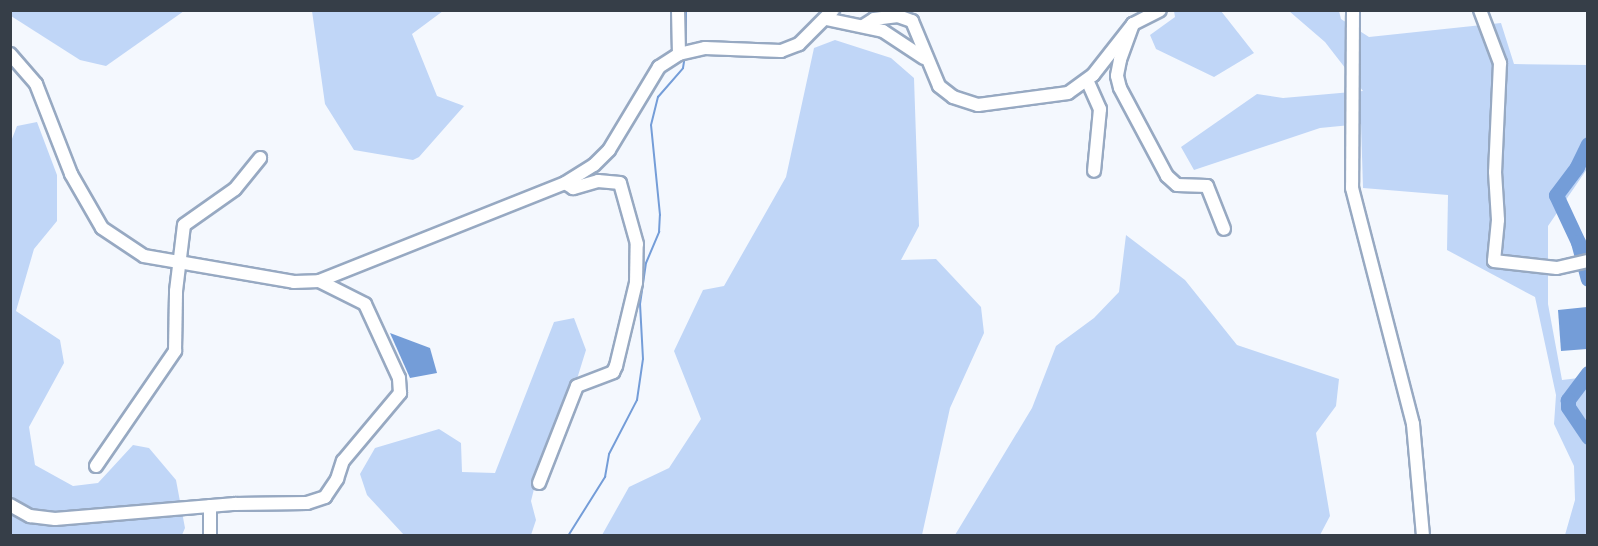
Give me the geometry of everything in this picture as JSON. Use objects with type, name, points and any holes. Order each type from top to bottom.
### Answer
[{"type":"street","points":[[678,10],[679,54]]},
{"type":"street","points":[[863,26],[874,19],[898,16],[912,21],[919,31],[924,58],[944,92],[978,105],[1059,97],[1087,80],[1133,24],[1160,10]]},
{"type":"street","points":[[1353,10],[1352,188],[1413,424],[1423,536]]},
{"type":"street","points":[[1480,10],[1500,63],[1495,172],[1498,220],[1494,261],[1557,268],[1581,262]]},
{"type":"street","points":[[10,54],[36,84],[71,174],[102,228],[127,248],[179,264],[294,282],[319,281],[566,183],[594,165],[609,150],[659,67],[679,54],[705,48],[781,51],[799,44],[829,15],[902,40],[924,58]]},
{"type":"street","points":[[1133,24],[1120,60],[1117,76],[1120,88],[1167,176],[1178,185],[1207,186],[1224,229]]},
{"type":"street","points":[[1087,80],[1100,109],[1094,171]]},
{"type":"street","points":[[96,466],[175,351],[179,264],[184,225],[235,189],[260,158]]},
{"type":"street","points":[[538,483],[577,386],[613,372],[616,366],[636,283],[637,244],[620,183],[598,181],[573,188],[566,183]]},
{"type":"street","points":[[10,506],[30,516],[55,519],[210,506],[307,503],[325,497],[337,479],[343,461],[396,402],[399,378],[365,304],[319,281]]},
{"type":"street","points":[[210,506],[210,536]]},
{"type":"shaded area","points":[[10,11],[184,11],[106,66],[80,60],[11,16]]},
{"type":"shaded area","points":[[312,11],[443,11],[412,34],[437,96],[464,106],[419,157],[413,160],[354,150],[325,104]]},
{"type":"shaded area","points":[[1174,11],[1221,11],[1254,53],[1214,77],[1156,49],[1150,35],[1175,17]]},
{"type":"shaded area","points":[[1289,11],[1339,11],[1341,19],[1369,37],[1501,23],[1514,64],[1587,65],[1587,169],[1548,226],[1548,304],[1562,380],[1587,377],[1587,535],[1565,535],[1575,500],[1574,466],[1554,424],[1556,395],[1535,297],[1447,250],[1448,195],[1363,188],[1361,124],[1320,128],[1194,170],[1181,147],[1257,94],[1283,98],[1363,91],[1325,42]]},
{"type":"shaded area","points":[[835,40],[891,58],[914,78],[919,226],[901,260],[936,259],[981,307],[984,333],[950,408],[922,535],[602,535],[629,487],[669,468],[701,419],[674,351],[703,290],[724,286],[786,177],[814,48]]},
{"type":"shaded area","points":[[37,122],[57,175],[57,221],[34,249],[16,311],[60,340],[64,363],[29,427],[35,465],[73,486],[98,483],[133,445],[149,448],[176,480],[185,528],[182,535],[11,535],[10,144],[17,126]]},
{"type":"shaded area","points":[[1126,235],[1185,280],[1237,345],[1339,379],[1336,406],[1316,433],[1330,516],[1320,535],[955,535],[1032,408],[1056,346],[1094,318],[1119,292]]},
{"type":"shaded area","points":[[574,318],[586,350],[572,395],[538,473],[531,501],[536,520],[531,535],[404,535],[367,495],[360,474],[375,448],[439,429],[461,443],[462,472],[495,473],[554,322]]},
{"type":"water","points":[[1587,307],[1587,349],[1561,351],[1558,310]]},
{"type":"water","points":[[390,333],[430,348],[437,373],[410,378]]},
{"type":"waterway","points":[[686,10],[686,47]]},
{"type":"waterway","points":[[568,536],[605,477],[609,454],[637,400],[643,359],[640,304],[646,263],[659,232],[660,215],[651,125],[658,97],[683,68],[685,56]]},
{"type":"waterway","points":[[1588,144],[1577,167],[1556,195],[1578,242],[1588,279]]},
{"type":"waterway","points":[[1588,373],[1568,400],[1568,407],[1588,437]]}]
